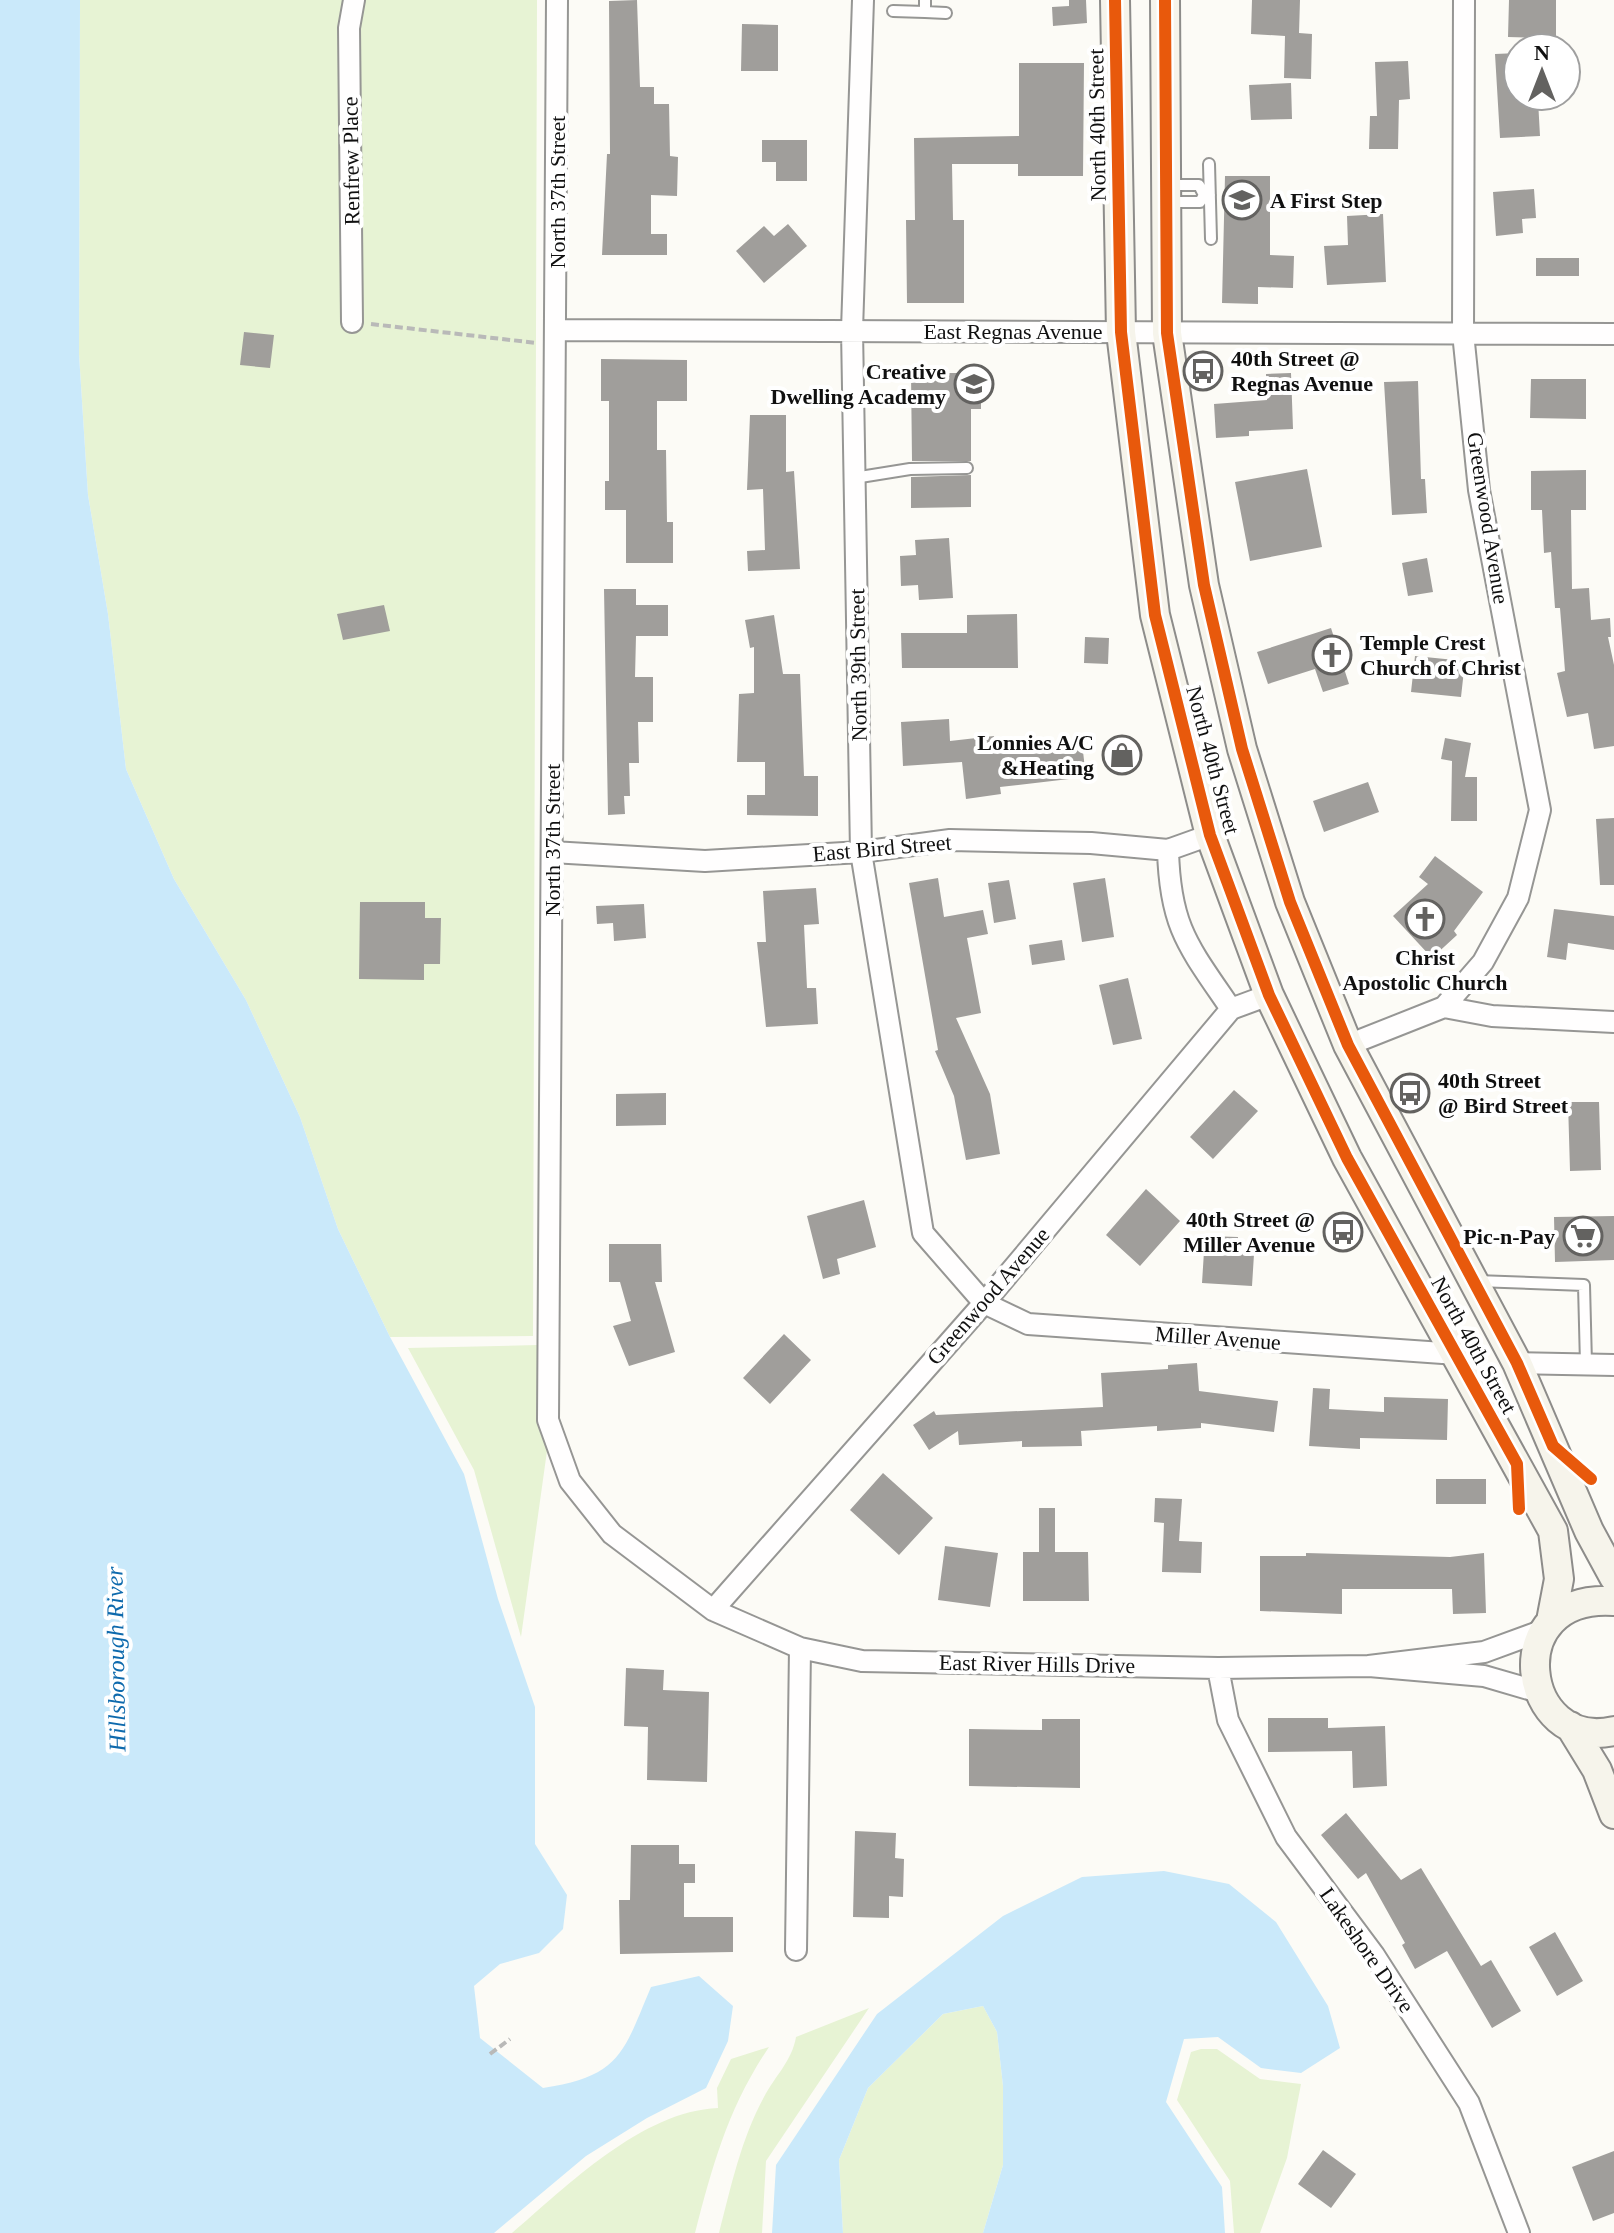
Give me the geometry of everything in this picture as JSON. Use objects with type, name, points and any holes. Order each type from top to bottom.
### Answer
[{"type":"main road","name":"North 40th Street","points":[[1115,0],[1121,332],[1155,615],[1210,835],[1269,995],[1347,1158],[1553,1531],[1559,1579],[1548,1626],[1535,1653],[1534,1670],[1539,1692]]},
{"type":"main road","name":"North 40th Street","points":[[1165,0],[1167,333],[1204,585],[1242,749],[1299,929],[1348,1045],[1470,1281],[1517,1363],[1589,1531],[1614,1577]]},
{"type":"main road","points":[[1548,1626],[1572,1605],[1594,1599],[1614,1601]]},
{"type":"main road","points":[[1539,1692],[1555,1715],[1570,1726],[1587,1732],[1614,1731]]},
{"type":"main road","points":[[1570,1726],[1597,1770],[1614,1814]]},
{"type":"street","name":"Renfrew Place","points":[[352,322],[349,28],[354,0]]},
{"type":"street","name":"North 37th Street","points":[[557,0],[548,1420],[570,1481],[612,1534],[713,1610]]},
{"type":"street","name":"North 39th Street","points":[[863,0],[852,330],[861,852],[923,1233],[984,1303]]},
{"type":"street","name":"Greenwood Avenue","points":[[1444,1007],[1483,962],[1518,898],[1540,810],[1479,490],[1463,333],[1464,0]]},
{"type":"street","name":"East Regnas Avenue","points":[[557,337],[852,330],[1614,334]]},
{"type":"street","name":"East Bird Street","points":[[552,852],[705,861],[861,852],[950,840],[1091,843],[1168,850],[1210,835]]},
{"type":"street","points":[[1168,850],[1169,889],[1181,935],[1231,1009]]},
{"type":"street","name":"Greenwood Avenue","points":[[713,1610],[984,1303],[1231,1009],[1269,995]]},
{"type":"street","points":[[1348,1045],[1444,1007],[1492,1016],[1614,1022]]},
{"type":"street","name":"Miller Avenue","points":[[984,1303],[1028,1324],[1457,1354]]},
{"type":"street","points":[[1517,1363],[1614,1365]]},
{"type":"street","name":"East River Hills Drive","points":[[713,1610],[800,1648],[862,1661],[1218,1668],[1369,1666],[1484,1676],[1539,1692]]},
{"type":"street","name":"East River Hills Drive","points":[[1369,1666],[1484,1652],[1548,1626]]},
{"type":"street","points":[[796,1950],[800,1648]]},
{"type":"street","name":"Lakeshore Drive","points":[[1218,1668],[1228,1720],[1286,1837],[1374,1955],[1469,2103],[1519,2233]]},
{"type":"lane","points":[[925,0],[925,12]]},
{"type":"lane","points":[[893,11],[946,13]]},
{"type":"lane","points":[[1209,164],[1207,195],[1211,239]]},
{"type":"lane","points":[[1166,194],[1199,185],[1207,195]]},
{"type":"lane","points":[[1166,194],[1200,202],[1207,195]]},
{"type":"lane","points":[[854,478],[910,469],[967,468]]},
{"type":"lane","points":[[1470,1281],[1584,1285],[1586,1364]]},
{"type":"path","points":[[352,322],[557,337]]},
{"type":"path","points":[[490,2054],[510,2039]]},
{"type":"green space","points":[[80,0],[537,0],[533,1336],[390,1337],[338,1229],[300,1117],[246,1000],[174,879],[126,769],[108,614],[88,495],[79,354]]},
{"type":"green space","points":[[537,1345],[537,1420],[547,1451],[521,1637],[474,1470],[408,1348]]},
{"type":"green space","points":[[983,2006],[997,2032],[1003,2086],[1003,2165],[983,2233],[843,2233],[839,2160],[868,2088],[943,2014]]},
{"type":"green space","points":[[869,2008],[766,2161],[762,2233],[719,2233],[749,2130],[764,2097],[791,2054],[796,2037]]},
{"type":"green space","points":[[769,2047],[732,2114],[695,2233],[512,2233],[581,2174],[634,2136],[690,2112],[718,2108],[717,2088],[731,2059]]},
{"type":"green space","points":[[1217,2049],[1260,2079],[1301,2084],[1287,2158],[1260,2233],[1234,2233],[1230,2181],[1177,2100],[1191,2052]]},
{"type":"water","name":"Hillsborough River","points":[[0,0],[80,0],[79,354],[88,495],[108,614],[126,769],[174,879],[246,1000],[300,1117],[338,1229],[390,1337],[464,1474],[498,1599],[535,1707],[535,1844],[567,1895],[563,1929],[539,1953],[500,1964],[474,1986],[480,2038],[543,2088],[589,2076],[616,2058],[633,2029],[651,1987],[699,1976],[733,2006],[728,2041],[706,2088],[647,2118],[586,2156],[494,2233],[0,2233]]},
{"type":"water","points":[[1164,1871],[1229,1884],[1276,1922],[1328,2006],[1340,2048],[1301,2073],[1261,2068],[1218,2037],[1184,2039],[1166,2102],[1222,2187],[1225,2233],[983,2233],[1003,2165],[1003,2086],[997,2032],[983,2006],[943,2014],[868,2088],[839,2160],[843,2233],[772,2233],[776,2165],[877,2014],[1003,1916],[1082,1877]]},
{"type":"building","points":[[637,0],[640,87],[654,87],[654,104],[669,104],[670,156],[678,157],[677,196],[651,195],[651,234],[667,234],[667,255],[602,255],[607,154],[610,154],[609,1]]},
{"type":"building","points":[[1069,0],[1086,0],[1087,23],[1053,26],[1052,7],[1069,6]]},
{"type":"building","points":[[1252,0],[1300,0],[1299,33],[1312,34],[1311,79],[1284,78],[1285,36],[1251,34]]},
{"type":"building","points":[[1509,0],[1556,0],[1556,32],[1508,32]]},
{"type":"building","points":[[742,24],[778,25],[778,71],[741,71]]},
{"type":"building","points":[[1495,54],[1502,54],[1502,112],[1539,112],[1540,136],[1500,138]]},
{"type":"building","points":[[1408,61],[1410,99],[1399,100],[1398,149],[1369,149],[1370,116],[1377,116],[1375,62]]},
{"type":"building","points":[[1019,63],[1084,63],[1083,176],[1018,176],[1018,164],[952,164],[953,220],[964,220],[964,303],[907,303],[906,220],[915,220],[914,138],[1019,136]]},
{"type":"building","points":[[1291,83],[1292,119],[1251,120],[1249,85]]},
{"type":"building","points":[[762,140],[807,140],[807,181],[776,181],[776,162],[762,162]]},
{"type":"building","points":[[1225,176],[1270,176],[1270,255],[1294,256],[1293,288],[1258,287],[1258,304],[1222,303]]},
{"type":"building","points":[[1534,189],[1536,218],[1522,219],[1523,233],[1496,236],[1493,192]]},
{"type":"building","points":[[1383,214],[1386,282],[1327,285],[1324,246],[1348,245],[1347,216]]},
{"type":"building","points":[[788,224],[807,246],[764,283],[736,251],[764,226],[774,236]]},
{"type":"building","points":[[1536,258],[1579,258],[1579,276],[1536,276]]},
{"type":"building","points":[[244,332],[274,335],[270,368],[240,365]]},
{"type":"building","points":[[601,359],[687,360],[687,401],[657,401],[657,450],[666,450],[667,522],[673,522],[673,563],[626,563],[626,510],[605,510],[605,481],[609,481],[609,401],[601,401]]},
{"type":"building","points":[[911,373],[981,373],[981,409],[971,409],[971,461],[912,461]]},
{"type":"building","points":[[1291,373],[1293,429],[1249,431],[1249,436],[1216,438],[1214,404],[1267,400],[1266,374]]},
{"type":"building","points":[[1531,379],[1586,379],[1586,419],[1530,418]]},
{"type":"building","points":[[1418,381],[1421,479],[1425,479],[1427,513],[1392,515],[1384,382]]},
{"type":"building","points":[[750,415],[786,415],[786,472],[794,471],[800,569],[748,571],[747,551],[765,550],[763,489],[747,490]]},
{"type":"building","points":[[1307,469],[1322,547],[1250,561],[1235,482]]},
{"type":"building","points":[[1586,470],[1586,510],[1571,510],[1572,589],[1589,588],[1591,620],[1610,618],[1611,637],[1608,637],[1614,665],[1614,746],[1594,749],[1588,713],[1567,717],[1557,673],[1565,671],[1560,608],[1555,608],[1551,552],[1544,553],[1542,510],[1531,510],[1531,471]]},
{"type":"building","points":[[971,475],[971,507],[911,508],[911,477]]},
{"type":"building","points":[[949,538],[953,598],[919,600],[918,585],[901,586],[900,556],[916,555],[915,540]]},
{"type":"building","points":[[1427,558],[1433,592],[1408,596],[1402,563]]},
{"type":"building","points":[[604,589],[636,589],[636,605],[668,605],[668,636],[636,636],[635,677],[653,677],[653,722],[638,722],[639,763],[629,763],[630,796],[624,796],[625,814],[608,815]]},
{"type":"building","points":[[384,605],[390,631],[343,640],[337,614]]},
{"type":"building","points":[[1017,614],[1018,668],[902,668],[901,633],[967,633],[967,615]]},
{"type":"building","points":[[774,615],[783,674],[800,674],[804,776],[818,776],[818,816],[747,815],[747,795],[765,795],[765,762],[737,762],[739,694],[754,693],[754,647],[750,648],[745,620]]},
{"type":"building","points":[[1331,628],[1349,684],[1323,692],[1315,669],[1268,684],[1257,652]]},
{"type":"building","points":[[1085,637],[1109,638],[1108,664],[1084,663]]},
{"type":"building","points":[[1415,656],[1465,661],[1461,697],[1411,692]]},
{"type":"building","points":[[949,719],[950,741],[994,736],[996,753],[1082,743],[1086,777],[1000,787],[1001,794],[966,799],[962,762],[903,766],[901,722]]},
{"type":"building","points":[[1445,738],[1471,743],[1465,777],[1477,777],[1477,821],[1451,821],[1452,761],[1441,759]]},
{"type":"building","points":[[1368,782],[1379,812],[1324,832],[1313,801]]},
{"type":"building","points":[[1614,818],[1614,885],[1600,885],[1596,819]]},
{"type":"building","points":[[1435,856],[1483,892],[1454,931],[1457,935],[1432,958],[1393,916],[1428,884],[1419,877]]},
{"type":"building","points":[[938,878],[944,917],[983,910],[988,934],[967,938],[981,1013],[956,1018],[990,1094],[1000,1154],[966,1160],[954,1096],[935,1051],[938,1050],[909,883]]},
{"type":"building","points":[[1105,878],[1114,937],[1082,942],[1073,883]]},
{"type":"building","points":[[1009,880],[1016,919],[994,923],[988,883]]},
{"type":"building","points":[[816,888],[819,924],[804,925],[807,988],[816,988],[818,1024],[766,1027],[757,942],[766,942],[763,891]]},
{"type":"building","points":[[360,902],[425,902],[425,918],[441,918],[440,964],[424,964],[424,980],[359,979]]},
{"type":"building","points":[[644,904],[646,938],[614,941],[613,923],[597,924],[596,906]]},
{"type":"building","points":[[1554,909],[1614,916],[1614,950],[1568,943],[1566,960],[1547,957]]},
{"type":"building","points":[[1062,940],[1065,960],[1032,965],[1029,945]]},
{"type":"building","points":[[1128,978],[1142,1039],[1113,1045],[1099,985]]},
{"type":"building","points":[[1234,1090],[1258,1111],[1213,1159],[1190,1137]]},
{"type":"building","points":[[666,1093],[666,1125],[616,1126],[616,1094]]},
{"type":"building","points":[[1568,1102],[1599,1102],[1601,1170],[1570,1171]]},
{"type":"building","points":[[1146,1189],[1180,1221],[1140,1266],[1106,1235]]},
{"type":"building","points":[[864,1200],[876,1247],[837,1259],[840,1274],[823,1279],[807,1216]]},
{"type":"building","points":[[1614,1216],[1614,1260],[1555,1262],[1554,1217]]},
{"type":"building","points":[[1205,1236],[1238,1237],[1237,1253],[1254,1254],[1252,1286],[1202,1283]]},
{"type":"building","points":[[609,1244],[661,1244],[662,1282],[655,1282],[675,1352],[629,1366],[613,1326],[631,1321],[620,1282],[609,1282]]},
{"type":"building","points":[[784,1334],[811,1360],[770,1404],[743,1378]]},
{"type":"building","points":[[1197,1363],[1199,1391],[1278,1401],[1274,1432],[1201,1423],[1201,1428],[1157,1431],[1157,1426],[1081,1431],[1082,1446],[1022,1447],[1022,1441],[959,1445],[958,1431],[929,1450],[913,1425],[934,1411],[936,1415],[1103,1407],[1101,1373],[1168,1369],[1168,1365]]},
{"type":"building","points":[[1313,1388],[1330,1389],[1329,1409],[1384,1412],[1384,1397],[1448,1399],[1447,1440],[1360,1438],[1360,1449],[1309,1446]]},
{"type":"building","points":[[883,1473],[933,1518],[899,1555],[850,1510]]},
{"type":"building","points":[[1436,1479],[1486,1479],[1486,1504],[1436,1504]]},
{"type":"building","points":[[1155,1498],[1182,1499],[1179,1541],[1202,1542],[1201,1573],[1162,1572],[1164,1523],[1154,1522]]},
{"type":"building","points":[[1039,1508],[1055,1508],[1055,1552],[1088,1552],[1089,1601],[1023,1601],[1023,1552],[1039,1552]]},
{"type":"building","points":[[945,1546],[998,1553],[990,1607],[938,1600]]},
{"type":"building","points":[[1306,1553],[1450,1557],[1484,1553],[1486,1613],[1453,1614],[1452,1589],[1342,1589],[1342,1614],[1260,1611],[1260,1556],[1306,1556]]},
{"type":"building","points":[[626,1668],[664,1670],[663,1690],[709,1692],[707,1782],[647,1780],[648,1727],[624,1726]]},
{"type":"building","points":[[1268,1718],[1328,1718],[1328,1728],[1385,1726],[1387,1786],[1353,1788],[1352,1751],[1268,1752]]},
{"type":"building","points":[[1042,1719],[1080,1719],[1080,1788],[969,1786],[969,1729],[1042,1730]]},
{"type":"building","points":[[1346,1813],[1401,1880],[1421,1868],[1481,1966],[1491,1960],[1521,2011],[1492,2028],[1447,1951],[1415,1969],[1402,1945],[1405,1943],[1366,1873],[1358,1879],[1321,1835]]},
{"type":"building","points":[[855,1831],[896,1833],[895,1858],[904,1859],[903,1897],[889,1896],[889,1918],[853,1917]]},
{"type":"building","points":[[631,1845],[679,1845],[679,1864],[695,1864],[695,1883],[684,1883],[684,1917],[733,1917],[733,1952],[620,1954],[619,1900],[630,1900]]},
{"type":"building","points":[[1555,1932],[1583,1981],[1557,1996],[1529,1947]]},
{"type":"building","points":[[1323,2150],[1356,2174],[1331,2208],[1298,2184]]},
{"type":"building","points":[[1614,2151],[1614,2213],[1593,2221],[1572,2167]]},
{"type":"cycle path","points":[[1115,0],[1121,332],[1155,615],[1210,835],[1269,995],[1347,1158],[1517,1464],[1519,1509]]},
{"type":"cycle path","points":[[1165,0],[1167,333],[1204,585],[1242,749],[1290,902],[1348,1045],[1517,1363],[1553,1446],[1591,1479]]},
{"type":"place","name":"A First Step","points":[[1242,200]]},
{"type":"place","name":"40th Street @ Regnas Avenue","points":[[1203,371]]},
{"type":"place","name":"Creative Dwelling Academy","points":[[974,384]]},
{"type":"place","name":"Temple Crest Church of Christ","points":[[1332,655]]},
{"type":"place","name":"Lonnies A/C &Heating","points":[[1122,755]]},
{"type":"place","name":"Christ Apostolic Church","points":[[1425,919]]},
{"type":"place","name":"40th Street @ Bird Street","points":[[1410,1093]]},
{"type":"place","name":"40th Street @ Miller Avenue","points":[[1343,1232]]},
{"type":"place","name":"Pic-n-Pay","points":[[1583,1236]]}]
